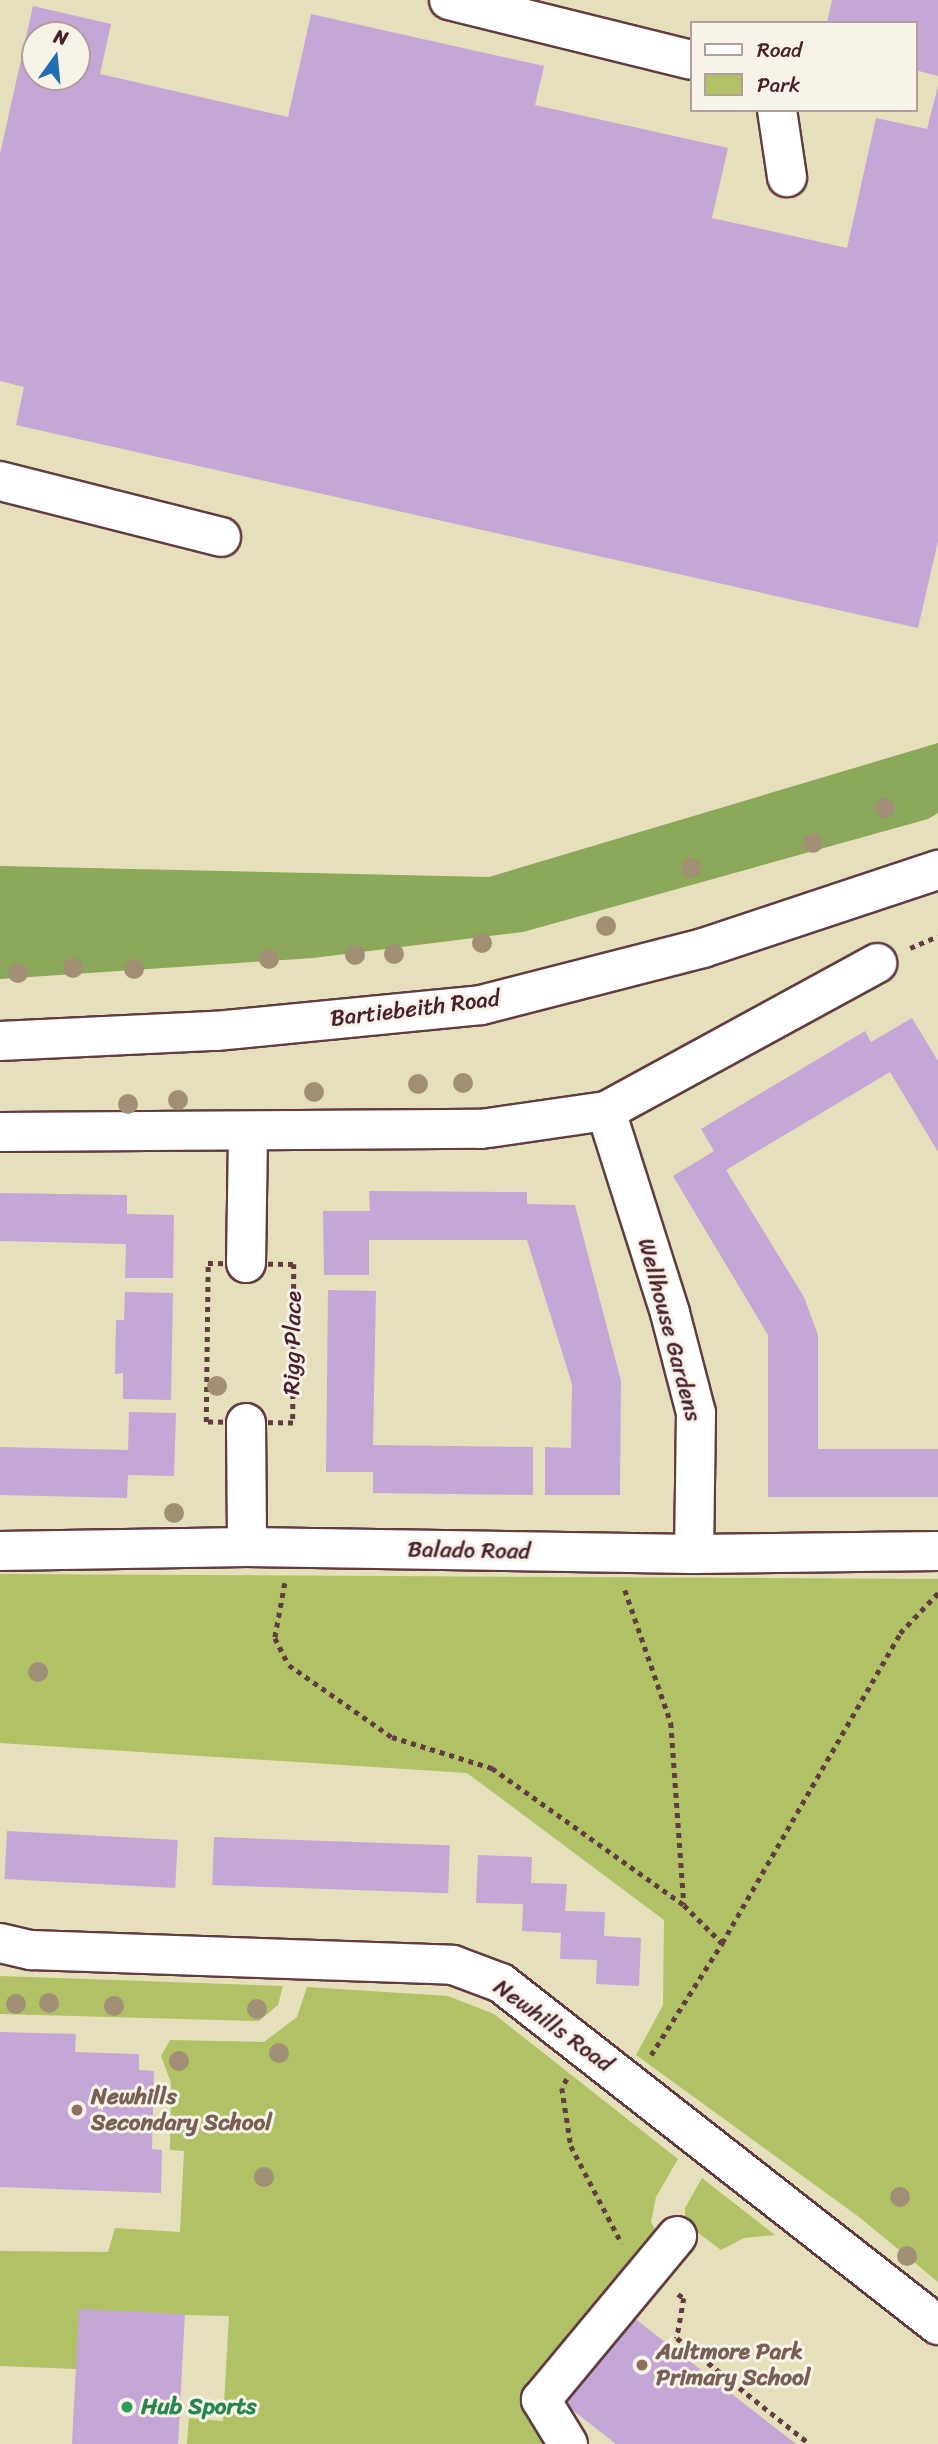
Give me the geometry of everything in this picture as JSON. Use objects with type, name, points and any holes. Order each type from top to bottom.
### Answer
[{"type":"street","points":[[449,0],[690,60]]},
{"type":"street","points":[[777,112],[787,177]]},
{"type":"street","points":[[0,481],[221,537]]},
{"type":"street","name":"Bartiebeith Road","points":[[0,1041],[216,1031],[481,1005],[702,948],[934,880]]},
{"type":"street","points":[[0,1132],[481,1129],[606,1111],[877,963]]},
{"type":"street","name":"Wellhouse Gardens","points":[[606,1111],[670,1313],[696,1413],[694,1554]]},
{"type":"street","points":[[246,1264],[248,1131]]},
{"type":"street","points":[[246,1423],[247,1547]]},
{"type":"street","name":"Balado Road","points":[[0,1551],[247,1547],[694,1554],[938,1551]]},
{"type":"street","name":"Newhills Road","points":[[0,1943],[30,1950],[453,1965],[501,1983],[938,2325]]},
{"type":"street","points":[[568,2444],[541,2400],[677,2236]]},
{"type":"path","name":"Rigg Place","points":[[208,1263],[246,1264],[294,1264],[293,1423],[206,1422],[208,1263]]},
{"type":"path","points":[[292,1548],[275,1638],[289,1665],[392,1737],[492,1768],[684,1905],[722,1943]]},
{"type":"path","points":[[612,1553],[671,1723],[684,1905]]},
{"type":"path","points":[[632,2084],[722,1943],[901,1633],[938,1593]]},
{"type":"green space","points":[[938,743],[938,813],[928,819],[523,932],[313,958],[0,979],[0,866],[489,877]]},
{"type":"green space","points":[[0,1574],[938,1579],[938,2282],[859,2217],[636,2055],[663,2005],[664,1920],[467,1773],[0,1743]]},
{"type":"green space","points":[[0,1976],[283,1986],[278,2005],[259,2021],[0,2014]]},
{"type":"green space","points":[[307,1987],[448,1996],[494,2014],[678,2159],[656,2197],[651,2222],[660,2239],[531,2415],[542,2444],[187,2444],[189,2418],[223,2421],[229,2316],[185,2315],[76,2369],[0,2366],[0,2251],[108,2252],[115,2228],[180,2232],[184,2151],[170,2150],[171,2083],[161,2056],[170,2040],[264,2042],[297,2017]]},
{"type":"green space","points":[[702,2178],[775,2235],[744,2238],[721,2250],[685,2223],[685,2208]]},
{"type":"building","points":[[832,0],[938,0],[938,76],[917,71],[917,21],[827,21]]},
{"type":"building","points":[[33,6],[111,24],[100,74],[288,117],[311,14],[544,66],[535,105],[728,148],[712,218],[847,248],[876,118],[927,129],[938,86],[938,541],[918,628],[16,425],[24,387],[0,381],[0,154],[21,60],[21,91],[91,91],[91,21],[30,21]]},
{"type":"building","points":[[912,1018],[938,1061],[938,1152],[890,1072],[726,1170],[804,1297],[818,1335],[818,1449],[938,1449],[938,1497],[768,1497],[768,1335],[673,1176],[714,1151],[701,1129],[865,1031],[871,1042]]},
{"type":"building","points":[[369,1191],[527,1192],[527,1204],[575,1205],[621,1381],[620,1495],[545,1495],[545,1447],[571,1448],[572,1384],[527,1240],[369,1240],[369,1275],[324,1275],[323,1211],[370,1211]]},
{"type":"building","points":[[0,1193],[127,1195],[127,1214],[174,1215],[173,1278],[125,1278],[126,1244],[0,1241]]},
{"type":"building","points":[[328,1290],[376,1291],[373,1445],[533,1447],[533,1495],[373,1493],[373,1472],[326,1472]]},
{"type":"building","points":[[125,1292],[173,1293],[171,1400],[123,1399],[123,1373],[115,1374],[116,1320],[124,1320]]},
{"type":"building","points":[[129,1412],[176,1413],[174,1476],[128,1475],[127,1498],[0,1495],[0,1447],[128,1450]]},
{"type":"building","points":[[7,1831],[178,1840],[175,1888],[4,1879]]},
{"type":"building","points":[[214,1837],[450,1845],[448,1893],[212,1885]]},
{"type":"building","points":[[478,1855],[532,1857],[531,1883],[567,1884],[565,1911],[605,1912],[604,1936],[641,1938],[639,1986],[596,1984],[597,1960],[560,1959],[561,1933],[522,1931],[523,1904],[476,1903]]},
{"type":"building","name":"Newhills Secondary School","points":[[0,2032],[76,2034],[75,2052],[139,2054],[139,2070],[154,2071],[152,2149],[162,2150],[161,2193],[0,2187]]},
{"type":"building","name":"Hub Sports","points":[[79,2309],[185,2315],[178,2444],[72,2444]]},
{"type":"building","name":"Aultmore Park Primary School","points":[[629,2314],[796,2444],[616,2444],[561,2401]]},
{"type":"place","name":"Newhills Secondary School","points":[[77,2110]]},
{"type":"place","name":"Aultmore Park Primary School","points":[[642,2365]]},
{"type":"place","name":"Hub Sports","points":[[127,2407]]}]
